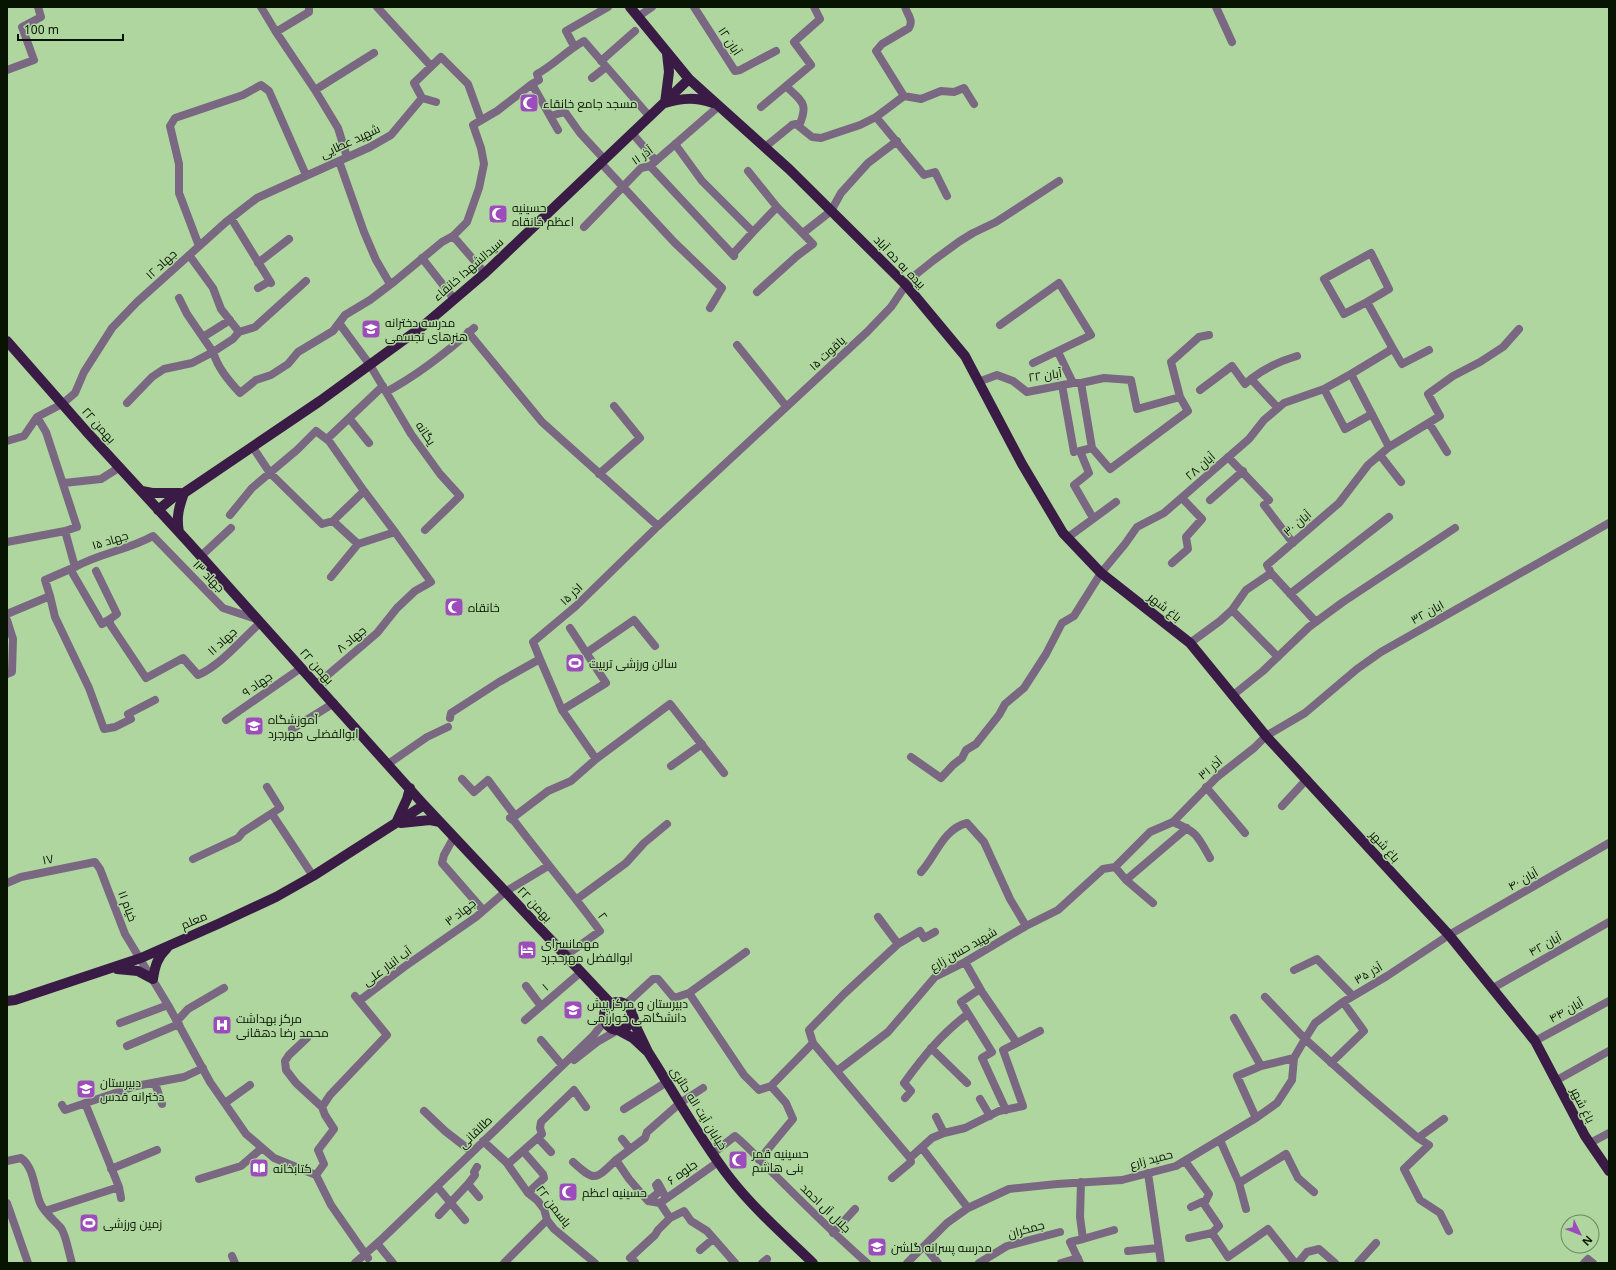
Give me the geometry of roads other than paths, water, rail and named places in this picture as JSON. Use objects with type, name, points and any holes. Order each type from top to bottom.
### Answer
[{"type":"main road","name":"بیده به ده آباد","points":[[630,7],[639,16],[689,79],[765,148],[906,284],[965,356],[1022,464],[1063,533],[1101,574]]},
{"type":"main road","points":[[667,52],[669,72],[665,103],[684,98],[693,98],[718,105]]},
{"type":"main road","name":"سیدالشهدا خانقاء","points":[[160,512],[180,499],[184,493],[320,401],[417,330],[486,273],[602,160],[650,117],[689,79]]},
{"type":"main road","name":"۲۲ بهمن","points":[[7,341],[62,404],[454,838],[611,1004]]},
{"type":"main road","points":[[142,491],[165,494],[184,493],[177,513],[180,533]]},
{"type":"main road","name":"باغ شهر","points":[[1101,574],[1190,643],[1266,736],[1449,934],[1535,1041],[1557,1080],[1581,1130],[1609,1171]]},
{"type":"main road","points":[[410,788],[398,823],[430,820],[440,822]]},
{"type":"main road","name":"معلم","points":[[7,1001],[141,958],[260,904],[313,876],[426,807]]},
{"type":"main road","points":[[110,969],[130,969],[143,973],[153,979],[155,964],[158,958],[171,944]]},
{"type":"main road","points":[[617,1002],[626,1004],[630,1007],[637,1029],[648,1052],[633,1038],[619,1030],[613,1029],[606,1023],[604,1014],[606,1009],[611,1004],[617,1002]]},
{"type":"main road","points":[[619,1030],[627,1028],[633,1016]]},
{"type":"main road","name":"خیابان آیت اله حائری","points":[[648,1052],[715,1158],[743,1194],[813,1263]]},
{"type":"street","points":[[7,70],[34,60],[22,27],[41,17],[38,7]]},
{"type":"street","points":[[261,7],[338,128],[347,157]]},
{"type":"street","points":[[276,32],[309,12],[309,7]]},
{"type":"street","points":[[377,7],[431,66]]},
{"type":"street","points":[[574,46],[566,31],[608,7]]},
{"type":"street","points":[[639,16],[652,7]]},
{"type":"street","name":"آبان ۱۲","points":[[694,7],[736,70],[740,70],[776,51]]},
{"type":"street","points":[[904,7],[911,19],[911,25],[909,28],[882,44],[876,51],[904,96]]},
{"type":"street","points":[[1216,7],[1232,42]]},
{"type":"street","points":[[761,107],[811,65],[794,42],[820,19],[817,8]]},
{"type":"street","points":[[592,78],[635,31]]},
{"type":"street","points":[[178,298],[213,352],[216,363],[228,380],[240,393],[256,380],[271,375],[288,364],[298,352],[333,331],[345,315],[370,300],[442,242],[453,236],[467,222],[479,188],[484,164],[481,148],[473,125],[497,111],[539,80],[537,74],[574,46],[584,41],[650,117]]},
{"type":"street","points":[[315,90],[374,53]]},
{"type":"street","points":[[436,102],[422,98],[414,83],[441,57],[468,84],[481,120]]},
{"type":"street","points":[[532,84],[558,130]]},
{"type":"street","points":[[199,246],[179,193],[179,164],[170,126],[174,118],[243,95],[261,85],[270,90],[307,175]]},
{"type":"street","points":[[786,86],[803,103],[805,113],[799,126]]},
{"type":"street","points":[[765,148],[788,126],[796,124],[812,137],[821,138],[860,125],[876,117],[904,96],[921,99],[942,91],[954,92],[964,88],[974,104]]},
{"type":"street","name":"شهید عطایی","points":[[307,175],[370,147],[391,135],[422,98]]},
{"type":"street","name":"آذر ۱۱","points":[[584,227],[641,168],[653,163],[718,105]]},
{"type":"street","points":[[550,116],[565,112],[623,186],[674,242],[722,288],[710,308]]},
{"type":"street","points":[[876,117],[924,175],[935,172],[947,196]]},
{"type":"street","points":[[632,133],[653,163],[733,255],[777,207]]},
{"type":"street","points":[[803,233],[831,211],[841,193],[868,164],[896,142]]},
{"type":"street","points":[[675,144],[702,181],[753,232]]},
{"type":"street","points":[[339,161],[364,232],[376,260],[390,284]]},
{"type":"street","points":[[748,171],[777,207],[813,244],[797,256],[757,292]]},
{"type":"street","name":"جهاد ۱۲","points":[[37,417],[62,404],[75,393],[84,372],[112,328],[199,246],[257,198],[307,175]]},
{"type":"street","name":"یاقوت ۱۵","points":[[622,560],[867,332],[891,308],[906,284],[914,276],[973,232],[996,222],[1059,181]]},
{"type":"street","points":[[231,218],[271,282],[258,288]]},
{"type":"street","points":[[453,236],[486,273]]},
{"type":"street","points":[[258,263],[289,239]]},
{"type":"street","points":[[1371,253],[1389,289],[1367,302],[1344,314],[1324,279],[1371,253]]},
{"type":"street","points":[[189,255],[213,288],[221,309],[239,332]]},
{"type":"street","points":[[422,258],[454,299]]},
{"type":"street","points":[[127,403],[152,377],[164,369],[192,363],[233,339],[239,332],[255,327],[306,281]]},
{"type":"street","points":[[1000,325],[1059,283],[1091,335],[1033,363]]},
{"type":"street","points":[[1367,302],[1402,364],[1429,350]]},
{"type":"street","points":[[203,337],[230,320]]},
{"type":"street","name":"یگانه","points":[[339,323],[370,365],[411,434],[440,474],[460,496],[425,530]]},
{"type":"street","points":[[1447,452],[1430,423],[1440,416],[1428,394],[1454,376],[1503,347],[1520,329]]},
{"type":"street","points":[[327,439],[349,418],[385,389],[405,382],[453,347],[471,330],[542,422],[658,526]]},
{"type":"street","points":[[1058,352],[1077,383],[1092,448],[1110,469],[1188,411],[1180,397],[1171,362],[1199,337],[1209,335]]},
{"type":"street","points":[[737,345],[786,406]]},
{"type":"street","name":"آبان ۲۸","points":[[911,757],[941,778],[962,758],[966,750],[976,744],[999,716],[1005,704],[1024,688],[1046,654],[1062,623],[1074,616],[1101,574],[1137,527],[1164,513],[1182,498],[1249,439],[1264,420],[1284,403],[1324,389],[1389,351],[1392,347]]},
{"type":"street","points":[[1200,390],[1232,366],[1245,384],[1261,371],[1283,360],[1297,356]]},
{"type":"street","points":[[1351,374],[1389,447]]},
{"type":"street","name":"آبان ۲۲","points":[[978,382],[997,375],[1013,381],[1027,392],[1104,378],[1131,380],[1137,409],[1180,397]]},
{"type":"street","points":[[1251,379],[1278,408]]},
{"type":"street","points":[[1062,385],[1074,452]]},
{"type":"street","points":[[1324,389],[1345,429],[1372,414]]},
{"type":"street","points":[[599,474],[640,438],[614,406]]},
{"type":"street","points":[[7,441],[24,436],[37,417],[46,432],[64,483],[66,497],[77,527],[65,531],[7,542]]},
{"type":"street","points":[[349,418],[369,443]]},
{"type":"street","name":"آبان ۳۰","points":[[1271,573],[1267,565],[1339,503],[1368,465],[1389,447],[1430,423]]},
{"type":"street","points":[[230,515],[252,488],[316,431],[327,439],[344,461],[394,532],[358,544],[330,577]]},
{"type":"street","points":[[252,446],[270,473],[322,524],[333,521],[364,491]]},
{"type":"street","points":[[1092,448],[1080,451],[1089,473],[1074,484],[1093,518]]},
{"type":"street","points":[[1380,455],[1401,482]]},
{"type":"street","points":[[1228,457],[1243,471],[1267,503],[1293,543]]},
{"type":"street","points":[[64,483],[101,479],[120,467]]},
{"type":"street","points":[[1210,500],[1243,471]]},
{"type":"street","points":[[1172,563],[1188,549],[1186,537],[1202,519],[1182,498]]},
{"type":"street","points":[[1067,538],[1116,502]]},
{"type":"street","points":[[1290,594],[1389,517]]},
{"type":"street","points":[[333,521],[358,544]]},
{"type":"street","name":"ابان ۳۲","points":[[1266,736],[1305,713],[1357,669],[1381,652],[1609,523]]},
{"type":"street","points":[[200,556],[231,528]]},
{"type":"street","points":[[1232,696],[1263,671],[1316,622],[1342,602],[1455,528]]},
{"type":"street","points":[[65,531],[74,570],[102,624],[117,614],[96,571]]},
{"type":"street","name":"جهاد ۸","points":[[316,685],[377,633],[397,608],[415,591],[431,582],[394,532]]},
{"type":"street","name":"جهاد ۱۵","points":[[50,596],[45,580],[74,570],[87,560],[130,547],[153,536]]},
{"type":"street","name":"جهاد ۱۳","points":[[153,536],[223,608],[258,621]]},
{"type":"street","name":"اذر ۱۵","points":[[540,659],[534,642],[576,606],[622,560]]},
{"type":"street","points":[[1190,643],[1220,621],[1232,610],[1246,590],[1271,573],[1316,622]]},
{"type":"street","points":[[7,614],[50,596],[55,617],[89,688],[104,729],[115,727],[131,719],[128,714],[155,700]]},
{"type":"street","points":[[1232,610],[1278,657]]},
{"type":"street","name":"جهاد ۱۱","points":[[110,619],[110,624],[146,678],[183,658],[198,674],[206,672],[222,658],[258,621]]},
{"type":"street","points":[[7,620],[13,639],[12,672],[7,674]]},
{"type":"street","points":[[586,653],[634,620],[655,646]]},
{"type":"street","points":[[562,710],[606,684],[570,628]]},
{"type":"street","points":[[450,718],[451,713],[485,690],[540,659],[562,710],[596,759]]},
{"type":"street","name":"جهاد ۹","points":[[226,720],[301,668]]},
{"type":"street","points":[[292,729],[334,704]]},
{"type":"street","points":[[667,824],[644,843],[626,863],[577,899],[548,866],[515,822],[510,818],[515,816],[548,791],[571,780],[596,759],[670,704],[724,773]]},
{"type":"street","points":[[388,764],[427,737],[448,727]]},
{"type":"street","name":"آذر ۳۱","points":[[1173,822],[1206,787],[1254,748],[1266,736]]},
{"type":"street","points":[[671,766],[702,744]]},
{"type":"street","points":[[462,779],[474,792],[488,780],[515,816]]},
{"type":"street","points":[[1282,806],[1307,779]]},
{"type":"street","points":[[193,859],[238,838],[243,832],[280,808],[267,787]]},
{"type":"street","points":[[1206,787],[1245,833]]},
{"type":"street","points":[[272,814],[313,876]]},
{"type":"street","points":[[1153,903],[1126,880],[1115,867],[1150,832],[1173,822],[1187,828],[1197,834],[1210,858]]},
{"type":"street","points":[[921,872],[945,837],[958,825],[966,823],[984,842],[1010,899],[1026,926]]},
{"type":"street","points":[[1126,880],[1187,828]]},
{"type":"street","points":[[454,838],[444,855],[442,863],[483,910]]},
{"type":"street","name":"آبان ۴۰","points":[[1449,934],[1609,843]]},
{"type":"street","name":"۱۷","points":[[7,883],[21,877],[95,862]]},
{"type":"street","name":"خیام ۱۱","points":[[95,862],[100,869],[125,934],[141,958],[168,1005],[210,1082],[226,1103],[246,1134],[274,1158],[316,1175]]},
{"type":"street","name":"جهاد ۳","points":[[429,951],[505,892],[548,866]]},
{"type":"street","name":"شهید حسن زارع","points":[[837,1070],[888,1032],[935,977],[965,962],[1026,926],[1058,910],[1103,869],[1115,867]]},
{"type":"street","name":"۲","points":[[565,956],[600,931],[577,899]]},
{"type":"street","points":[[878,917],[898,944]]},
{"type":"street","name":"آبان ۴۲","points":[[1493,988],[1609,922]]},
{"type":"street","points":[[892,1178],[911,1162],[910,1158],[813,1043],[809,1030],[898,944],[920,931],[924,938],[935,932]]},
{"type":"street","name":"آذر ۳۵","points":[[1294,1058],[1315,1023],[1343,1002],[1387,976],[1449,934]]},
{"type":"street","name":"آب انبار علی","points":[[322,1107],[330,1095],[387,1035],[357,999],[429,951]]},
{"type":"street","points":[[626,1004],[653,979],[658,979],[674,998],[689,993],[746,952]]},
{"type":"street","points":[[1294,970],[1317,959],[1353,996]]},
{"type":"street","points":[[965,962],[980,989],[1017,1043]]},
{"type":"street","name":"۱","points":[[525,1020],[581,972]]},
{"type":"street","points":[[526,986],[541,1006]]},
{"type":"street","points":[[127,1046],[178,1023],[188,1009],[224,988]]},
{"type":"street","points":[[980,989],[961,1002],[992,1052],[982,1058],[1006,1110]]},
{"type":"street","points":[[689,993],[744,1075],[760,1090],[770,1086],[813,1043]]},
{"type":"street","points":[[1265,997],[1305,1039],[1331,1063],[1429,1146],[1404,1169],[1420,1200],[1440,1213],[1449,1231]]},
{"type":"street","name":"آبان ۴۴","points":[[1535,1041],[1609,1001]]},
{"type":"street","points":[[1331,1063],[1364,1031],[1343,1002]]},
{"type":"street","points":[[120,1023],[168,1005]]},
{"type":"street","name":"طالقانی","points":[[355,1263],[365,1260],[380,1248],[440,1190],[484,1143],[593,1036],[600,1027],[604,1014]]},
{"type":"street","points":[[905,1098],[911,1091],[904,1083],[931,1048],[955,1024],[968,1014]]},
{"type":"street","points":[[1234,1018],[1261,1066]]},
{"type":"street","name":"طالقانی","points":[[365,1260],[472,1152],[484,1143],[573,1061],[597,1042],[619,1030]]},
{"type":"street","points":[[910,1158],[932,1138],[944,1133],[965,1128],[1006,1110],[1023,1106],[1003,1050],[1040,1031]]},
{"type":"street","points":[[307,1038],[289,1055],[285,1061],[286,1070],[296,1083],[322,1107],[325,1116],[334,1129],[318,1150],[324,1164],[316,1175],[331,1205],[365,1260]]},
{"type":"street","points":[[541,1040],[562,1065]]},
{"type":"street","points":[[931,1048],[967,1083]]},
{"type":"street","points":[[1557,1080],[1609,1052]]},
{"type":"street","points":[[1256,1118],[1237,1076],[1261,1066],[1294,1058]]},
{"type":"street","name":"حمید زارع","points":[[907,1263],[947,1223],[968,1208],[1009,1190],[1081,1182],[1122,1180],[1176,1166],[1186,1161],[1256,1118],[1277,1103],[1292,1080],[1294,1058]]},
{"type":"street","points":[[62,1105],[65,1110],[136,1086],[184,1077],[203,1068]]},
{"type":"street","points":[[624,1109],[662,1085],[666,1080]]},
{"type":"street","points":[[155,1083],[162,1104]]},
{"type":"street","points":[[226,1103],[250,1085]]},
{"type":"street","points":[[759,1160],[793,1119],[786,1102],[770,1086]]},
{"type":"street","points":[[573,1162],[588,1175],[594,1177],[598,1176],[645,1138],[647,1132],[680,1103],[703,1088]]},
{"type":"street","points":[[508,1164],[542,1134],[540,1128],[541,1122],[574,1090],[586,1107]]},
{"type":"street","points":[[980,1099],[990,1116]]},
{"type":"street","points":[[85,1103],[119,1187],[121,1198]]},
{"type":"street","points":[[424,1111],[445,1131],[472,1152]]},
{"type":"street","points":[[936,1117],[944,1133]]},
{"type":"street","points":[[1418,1138],[1444,1119]]},
{"type":"street","points":[[1590,1143],[1609,1133]]},
{"type":"street","name":"جلال آل احمد","points":[[735,1136],[746,1145],[759,1160],[833,1233],[867,1263]]},
{"type":"street","name":"جلوه ۶","points":[[663,1200],[715,1158],[735,1136]]},
{"type":"street","points":[[538,1138],[551,1152]]},
{"type":"street","points":[[622,1139],[630,1149]]},
{"type":"street","points":[[1220,1140],[1239,1183],[1246,1209]]},
{"type":"street","name":"یاسمن ۲۲","points":[[484,1143],[508,1164],[528,1193],[544,1209],[547,1220],[554,1229],[595,1263]]},
{"type":"street","points":[[199,1179],[241,1166],[262,1148]]},
{"type":"street","points":[[922,1148],[968,1208]]},
{"type":"street","points":[[111,1169],[157,1150]]},
{"type":"street","points":[[523,1151],[543,1174],[544,1178],[528,1193]]},
{"type":"street","points":[[1239,1183],[1286,1154],[1298,1178],[1314,1192]]},
{"type":"street","points":[[7,1161],[21,1158],[27,1162],[37,1189],[40,1204],[50,1218],[62,1229],[72,1263]]},
{"type":"street","points":[[616,1160],[629,1179],[648,1201]]},
{"type":"street","points":[[1186,1161],[1209,1194],[1204,1204],[1219,1226],[1212,1233],[1189,1238]]},
{"type":"street","points":[[439,1215],[452,1203],[475,1175],[474,1172],[477,1166]]},
{"type":"street","points":[[1148,1173],[1161,1263]]},
{"type":"street","points":[[1081,1182],[1080,1217],[1083,1239]]},
{"type":"street","points":[[648,1201],[659,1192],[656,1185],[658,1183],[670,1218]]},
{"type":"street","points":[[468,1184],[479,1197]]},
{"type":"street","points":[[45,1211],[119,1187]]},
{"type":"street","points":[[440,1190],[465,1220]]},
{"type":"street","points":[[648,1201],[663,1200]]},
{"type":"street","points":[[1191,1207],[1206,1200]]},
{"type":"street","points":[[7,1202],[28,1263]]},
{"type":"street","points":[[833,1233],[855,1209]]},
{"type":"street","points":[[634,1263],[635,1262],[630,1258],[655,1235],[670,1218],[684,1211],[691,1221],[707,1231],[734,1263]]},
{"type":"street","points":[[504,1263],[547,1220]]},
{"type":"street","points":[[1212,1233],[1230,1260],[1268,1229],[1296,1263],[1307,1252],[1318,1249],[1335,1263]]},
{"type":"street","points":[[1061,1263],[1079,1261],[1070,1242],[1114,1230]]},
{"type":"street","name":"جمکران","points":[[979,1263],[1007,1246],[1060,1232]]},
{"type":"street","points":[[700,1250],[713,1239]]},
{"type":"street","points":[[1358,1263],[1376,1243]]},
{"type":"street","points":[[924,1246],[938,1263]]},
{"type":"street","points":[[380,1248],[393,1263]]},
{"type":"street","points":[[1128,1251],[1158,1248]]},
{"type":"place","name":"مسجد جامع خانقاء","points":[[529,103]]},
{"type":"place","name":"حسینیه اعظم خانقاه","points":[[498,214]]},
{"type":"place","name":"مدرسه دخترانه هنرهای تجسمی","points":[[371,329]]},
{"type":"place","name":"خانقاه","points":[[454,607]]},
{"type":"place","name":"سالن ورزشی تربیت","points":[[575,663]]},
{"type":"place","name":"آموزشگاه ابوالفضلی مهرجرد","points":[[254,726]]},
{"type":"place","name":"مهمانسرای ابوالفضل مهرحجرد","points":[[527,950]]},
{"type":"place","name":"دبیرستان و مرکز پیش دانشگاهی خوارزمی","points":[[573,1010]]},
{"type":"place","name":"مرکز بهداشت محمد رضا دهقانی","points":[[222,1025]]},
{"type":"place","name":"دبیرستان دخترانه قدس","points":[[86,1089]]},
{"type":"place","name":"حسینیه قمر بنی هاشم","points":[[738,1160]]},
{"type":"place","name":"کتابخانه","points":[[259,1168]]},
{"type":"place","name":"حسینیه اعظم","points":[[568,1192]]},
{"type":"place","name":"زمین ورزشی","points":[[89,1223]]},
{"type":"place","name":"مدرسه پسرانه گلشن","points":[[877,1247]]}]
